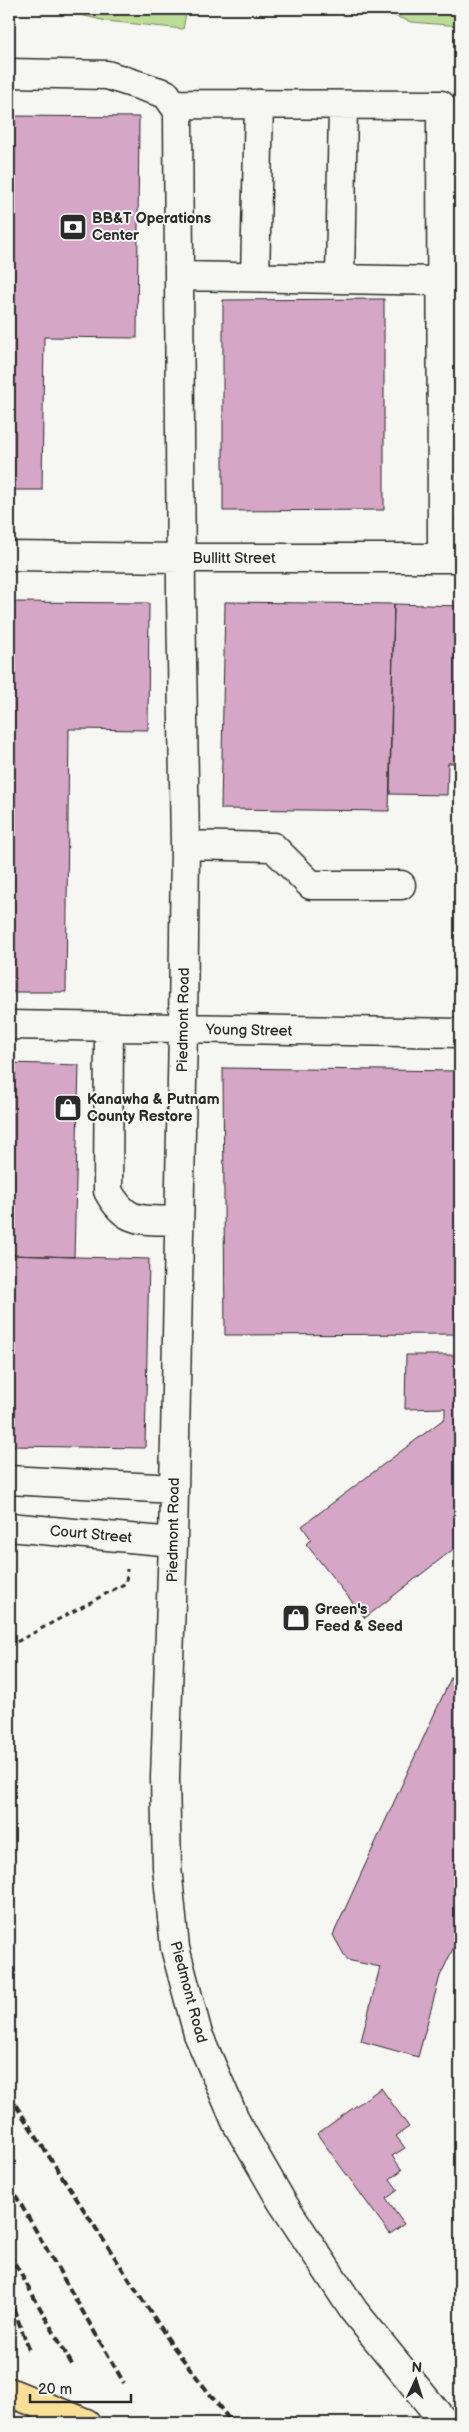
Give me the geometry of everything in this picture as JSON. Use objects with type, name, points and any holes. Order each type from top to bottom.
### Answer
[{"type":"highway","points":[[9,2392],[86,2423]]},
{"type":"street","points":[[9,73],[108,75],[166,94],[174,104],[441,105],[441,281],[451,558]]},
{"type":"street","name":"Piedmont Road","points":[[174,104],[178,111],[185,845],[173,1542],[165,1778],[167,1867],[175,1948],[198,2034],[237,2124],[282,2202],[354,2311],[445,2423]]},
{"type":"street","points":[[254,277],[259,104]]},
{"type":"street","points":[[340,279],[343,104]]},
{"type":"street","points":[[179,276],[441,281]]},
{"type":"street","name":"Bullitt Street","points":[[9,556],[451,558]]},
{"type":"street","points":[[185,845],[273,847],[311,885],[401,885]]},
{"type":"street","name":"Young Street","points":[[9,1025],[460,1032]]},
{"type":"street","points":[[109,1027],[108,1190],[117,1208],[133,1218],[179,1221]]},
{"type":"street","points":[[9,1480],[174,1489]]},
{"type":"street","name":"Court Street","points":[[9,1527],[173,1542]]},
{"type":"path","points":[[9,1646],[126,1583],[129,1538]]},
{"type":"green space","points":[[55,9],[187,9],[183,29],[106,21]]},
{"type":"green space","points":[[375,9],[460,9],[460,26],[411,22]]},
{"type":"building","name":"BB&T Operations Center","points":[[9,116],[139,117],[137,338],[44,337],[42,490],[9,490]]},
{"type":"building","points":[[384,299],[384,510],[223,511],[223,300]]},
{"type":"building","points":[[9,602],[149,603],[148,730],[69,729],[66,992],[9,992]]},
{"type":"building","points":[[225,602],[394,604],[389,811],[221,809]]},
{"type":"building","points":[[394,604],[460,606],[460,763],[448,763],[447,795],[390,794]]},
{"type":"building","points":[[9,1063],[79,1065],[74,1257],[9,1255]]},
{"type":"building","points":[[223,1068],[460,1071],[460,1334],[225,1335]]},
{"type":"building","points":[[9,1255],[149,1259],[145,1448],[9,1446]]},
{"type":"building","points":[[406,1355],[460,1355],[460,1544],[365,1618],[306,1544],[311,1539],[302,1526],[445,1418],[445,1408],[405,1409]]},
{"type":"building","points":[[460,1658],[460,1934],[440,1976],[418,2057],[361,2041],[380,1967],[347,1960],[333,1935]]},
{"type":"building","points":[[381,2088],[409,2127],[396,2136],[405,2148],[392,2156],[402,2170],[390,2179],[398,2190],[386,2199],[404,2224],[390,2234],[317,2134]]},
{"type":"railway","points":[[9,2095],[172,2345],[232,2423]]},
{"type":"railway","points":[[9,2184],[124,2383]]},
{"type":"railway","points":[[9,2253],[74,2368]]},
{"type":"railway","points":[[9,2297],[29,2349]]},
{"type":"place","name":"BB&T Operations Center","points":[[73,227]]},
{"type":"place","name":"Kanawha & Putnam County Restore","points":[[68,1108]]},
{"type":"place","name":"Green's Feed & Seed","points":[[296,1618]]}]
